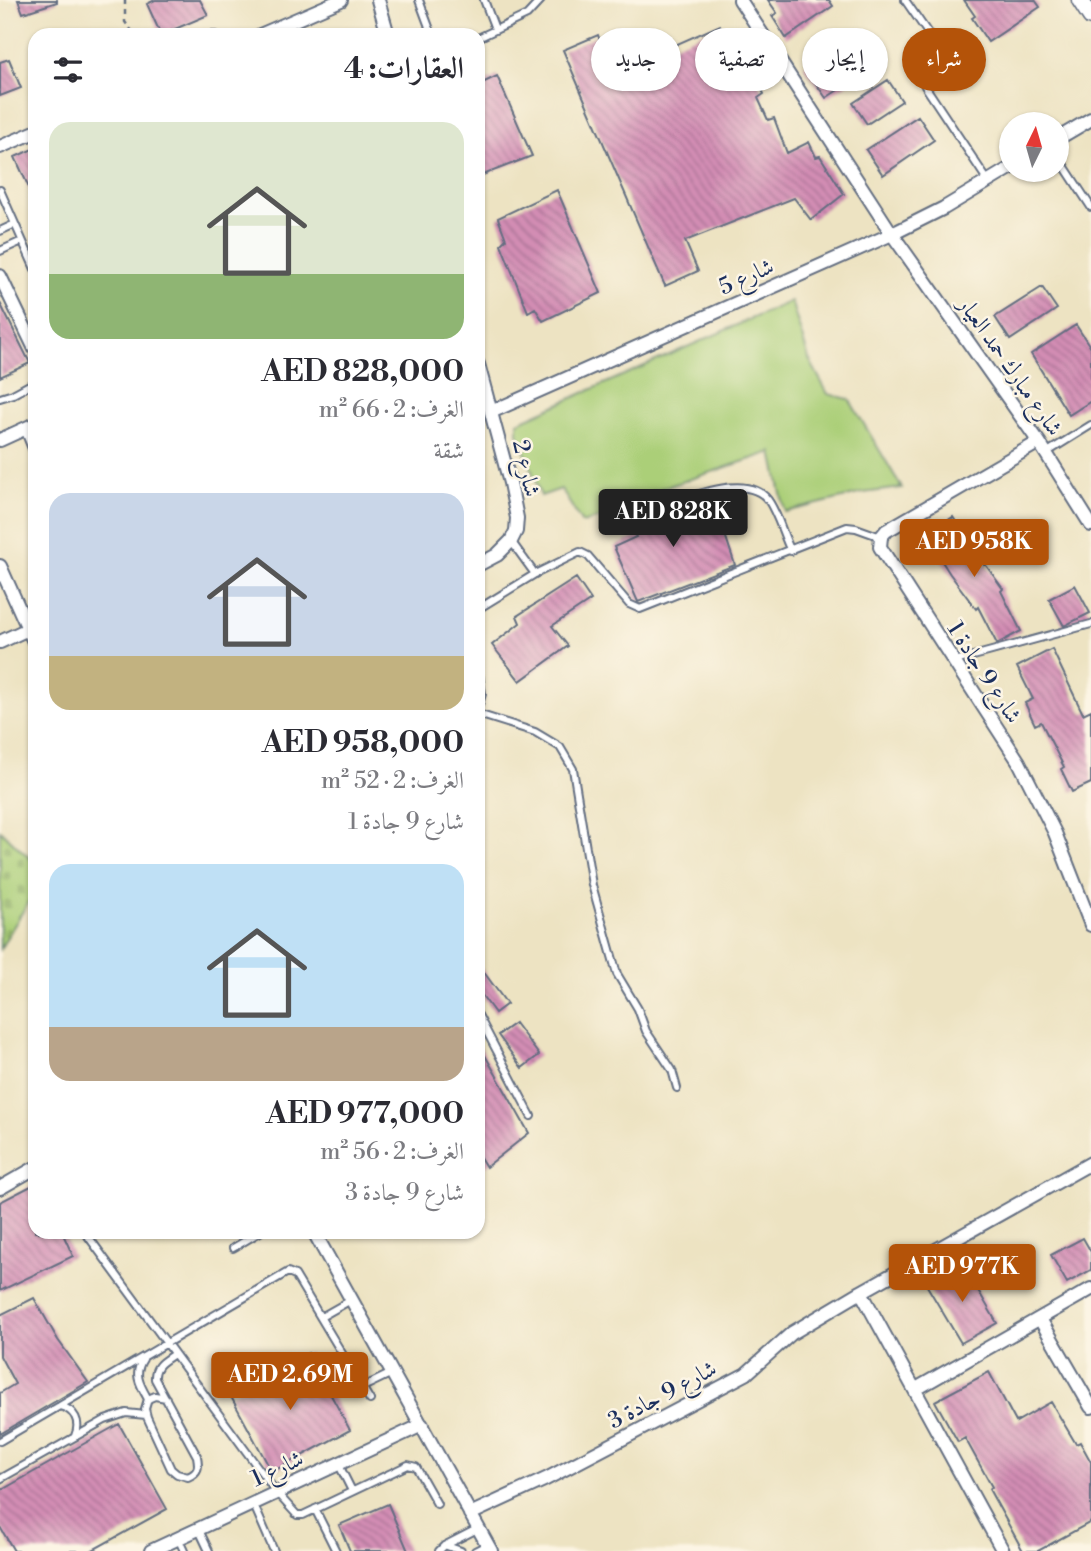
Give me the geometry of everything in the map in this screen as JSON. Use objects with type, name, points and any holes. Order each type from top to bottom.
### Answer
[{"type":"street","points":[[276,28],[341,0]]},
{"type":"street","points":[[378,0],[385,28]]},
{"type":"street","name":"شارع مبارك حمد العيار","points":[[740,0],[892,233],[1042,447],[1091,525]]},
{"type":"street","points":[[1080,0],[1091,17]]},
{"type":"street","points":[[1069,132],[1091,119]]},
{"type":"street","points":[[0,147],[28,135]]},
{"type":"street","name":"شارع 5","points":[[491,412],[892,233],[944,208],[999,175]]},
{"type":"street","points":[[0,276],[28,336]]},
{"type":"street","points":[[21,322],[28,319]]},
{"type":"street","name":"شارع 2","points":[[485,392],[517,518],[512,541]]},
{"type":"street","points":[[0,440],[28,427]]},
{"type":"street","points":[[881,537],[886,531],[1042,447]]},
{"type":"street","name":"شارع 9 جادة 1","points":[[881,537],[882,552],[1018,762],[1040,802],[1091,925]]},
{"type":"street","points":[[485,561],[497,555],[512,541]]},
{"type":"street","points":[[0,566],[28,619]]},
{"type":"street","points":[[0,642],[28,629]]},
{"type":"street","name":"شارع 9 جادة 3","points":[[471,1514],[546,1479],[746,1374],[792,1333],[1091,1163]]},
{"type":"street","points":[[0,1188],[28,1172]]},
{"type":"street","points":[[318,1239],[489,1548]]},
{"type":"street","points":[[916,1389],[1091,1289]]},
{"type":"street","points":[[861,1292],[1003,1551]]},
{"type":"street","points":[[1040,1319],[1091,1407]]},
{"type":"street","name":"شارع 1","points":[[151,1551],[422,1425]]},
{"type":"lane","points":[[419,0],[429,28]]},
{"type":"lane","points":[[484,0],[495,29]]},
{"type":"lane","points":[[485,34],[527,15],[541,0]]},
{"type":"lane","points":[[905,0],[932,39],[925,86],[988,181]]},
{"type":"lane","points":[[1069,173],[1091,207]]},
{"type":"lane","points":[[0,190],[28,254]]},
{"type":"lane","points":[[0,232],[15,224]]},
{"type":"lane","points":[[0,251],[22,241]]},
{"type":"lane","points":[[0,398],[28,386]]},
{"type":"lane","points":[[1042,447],[1091,425]]},
{"type":"lane","points":[[669,503],[738,486],[759,492],[768,500],[790,551]]},
{"type":"lane","points":[[485,605],[577,552],[588,556],[629,604],[640,609],[847,527],[881,537]]},
{"type":"lane","points":[[512,541],[535,574]]},
{"type":"lane","points":[[954,662],[1091,624]]},
{"type":"lane","points":[[485,716],[534,732],[560,747],[573,769],[592,885],[617,974],[638,1009],[646,1031],[672,1070],[677,1088]]},
{"type":"lane","points":[[485,1028],[531,1116]]},
{"type":"lane","points":[[90,1239],[276,1492],[298,1515],[303,1516],[404,1465],[416,1468],[437,1504]]},
{"type":"lane","points":[[233,1248],[248,1239]]},
{"type":"lane","points":[[0,1441],[288,1272],[295,1275],[370,1399]]},
{"type":"lane","points":[[321,1318],[351,1300]]},
{"type":"lane","points":[[146,1355],[138,1374],[139,1383],[148,1399],[146,1415],[172,1469],[181,1476],[188,1477],[195,1474],[199,1465],[197,1456],[168,1399],[157,1385],[155,1371],[159,1364],[174,1354]]},
{"type":"lane","points":[[363,1387],[392,1373]]},
{"type":"lane","points":[[148,1399],[161,1395],[168,1399]]},
{"type":"lane","points":[[61,1406],[67,1407],[76,1417],[78,1423],[75,1436]]},
{"type":"lane","points":[[0,1479],[75,1436],[117,1416],[126,1413],[146,1415]]},
{"type":"lane","points":[[338,1463],[352,1490]]},
{"type":"lane","points":[[253,1503],[274,1551]]},
{"type":"lane","points":[[315,1509],[336,1551]]},
{"type":"lane","points":[[198,1528],[209,1551]]},
{"type":"lane","points":[[442,1549],[478,1528]]},
{"type":"lane","points":[[178,1538],[184,1551]]},
{"type":"lane","points":[[475,1551],[489,1548]]},
{"type":"lane","points":[[442,1549],[461,1551]]},
{"type":"path","points":[[125,0],[125,22],[130,28]]},
{"type":"green space","points":[[791,301],[809,359],[828,394],[849,399],[902,488],[863,493],[785,512],[772,452],[624,501],[617,506],[618,513],[582,523],[561,489],[541,496],[518,433],[518,422]]},
{"type":"green space","points":[[0,830],[28,856],[28,903],[0,949]]},
{"type":"building","points":[[18,0],[57,0],[57,2],[23,13]]},
{"type":"building","points":[[155,0],[200,0],[208,15],[177,28],[158,28],[147,4]]},
{"type":"building","points":[[768,0],[829,0],[833,6],[788,37],[788,28],[780,28],[772,16],[777,13]]},
{"type":"building","points":[[964,0],[1035,0],[1040,7],[988,42],[986,28],[979,28],[972,18],[975,16]]},
{"type":"building","points":[[695,36],[695,91],[762,91],[764,94],[758,98],[768,120],[774,118],[787,153],[809,142],[816,157],[820,156],[844,194],[811,220],[794,198],[685,241],[698,271],[665,286],[563,50],[591,38],[591,91],[681,91],[681,42]]},
{"type":"building","points":[[9,59],[21,88],[0,96],[0,62]]},
{"type":"building","points":[[497,76],[532,156],[485,174],[485,82]]},
{"type":"building","points":[[888,80],[902,101],[867,124],[853,103],[871,91],[888,91]]},
{"type":"building","points":[[821,91],[837,91],[826,98]]},
{"type":"building","points":[[918,116],[934,140],[883,175],[866,150]]},
{"type":"building","points":[[28,151],[28,186],[15,157]]},
{"type":"building","points":[[557,190],[601,293],[543,321],[535,308],[528,312],[501,244],[506,239],[498,218]]},
{"type":"building","points":[[1042,287],[1057,309],[1010,340],[995,317]]},
{"type":"building","points":[[0,303],[28,364],[0,377]]},
{"type":"building","points":[[1076,325],[1091,348],[1091,401],[1069,415],[1031,354]]},
{"type":"building","points":[[650,497],[660,521],[714,501],[735,565],[638,602],[614,547],[636,537],[627,506]]},
{"type":"building","points":[[953,517],[1003,589],[1001,591],[1021,631],[997,644],[978,607],[976,609],[950,574],[925,535]]},
{"type":"building","points":[[576,578],[591,600],[552,626],[568,646],[520,681],[492,645],[520,623],[517,616]]},
{"type":"building","points":[[1075,585],[1090,613],[1064,626],[1049,599]]},
{"type":"building","points":[[1052,649],[1083,714],[1091,710],[1091,783],[1072,792],[1061,769],[1064,767],[1041,722],[1035,725],[1025,703],[1033,699],[1017,667]]},
{"type":"building","points":[[485,974],[507,1004],[495,1013],[485,999]]},
{"type":"building","points":[[515,1023],[539,1055],[522,1068],[498,1035]]},
{"type":"building","points":[[485,1055],[529,1133],[485,1165]]},
{"type":"building","points":[[28,1188],[28,1239],[65,1239],[73,1256],[0,1291],[0,1202]]},
{"type":"building","points":[[1083,1238],[1091,1252],[1091,1270],[1067,1283],[1051,1255]]},
{"type":"building","points":[[964,1266],[997,1323],[961,1343],[927,1286]]},
{"type":"building","points":[[34,1298],[58,1340],[88,1382],[0,1434],[0,1393],[15,1384],[0,1356],[0,1315]]},
{"type":"building","points":[[308,1353],[350,1430],[272,1472],[230,1395]]},
{"type":"building","points":[[989,1372],[1016,1422],[1051,1402],[1076,1444],[1080,1442],[1091,1462],[1091,1522],[1038,1551],[1023,1551],[965,1438],[958,1442],[935,1401]]},
{"type":"building","points":[[119,1424],[167,1509],[91,1551],[14,1551],[0,1527],[0,1491]]},
{"type":"building","points":[[388,1504],[408,1551],[350,1551],[339,1525]]}]
